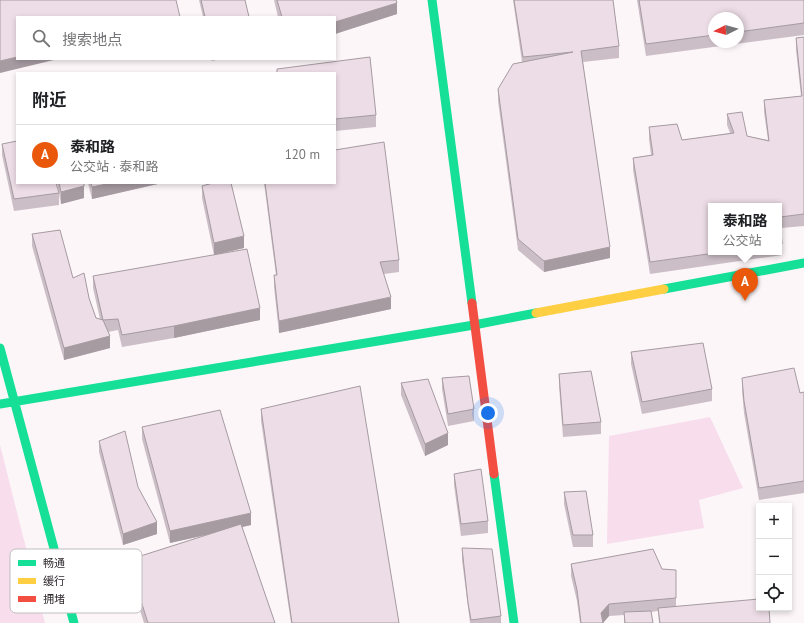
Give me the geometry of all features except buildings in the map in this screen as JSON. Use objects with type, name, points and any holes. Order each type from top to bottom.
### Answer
[{"type":"street","points":[[432,0],[514,623]]},
{"type":"street","points":[[0,404],[474,324],[804,263]]},
{"type":"street","points":[[0,348],[54,549]]},
{"type":"street","points":[[71,613],[74,623]]},
{"type":"shaded area","points":[[710,417],[743,488],[699,500],[704,528],[607,544],[609,436]]},
{"type":"shaded area","points":[[0,445],[26,549],[10,549],[10,613],[42,613],[45,623],[0,623]]},
{"type":"traffic: fast","points":[[432,0],[472,303]]},
{"type":"traffic: fast","points":[[664,289],[804,263]]},
{"type":"traffic: fast","points":[[0,404],[474,325],[536,313]]},
{"type":"traffic: fast","points":[[0,348],[54,549]]},
{"type":"traffic: fast","points":[[494,474],[514,623]]},
{"type":"traffic: fast","points":[[71,613],[74,623]]},
{"type":"traffic: slow","points":[[536,313],[664,289]]},
{"type":"traffic: jam","points":[[472,303],[494,474]]},
{"type":"place","name":"泰和路","points":[[745,301]]}]
